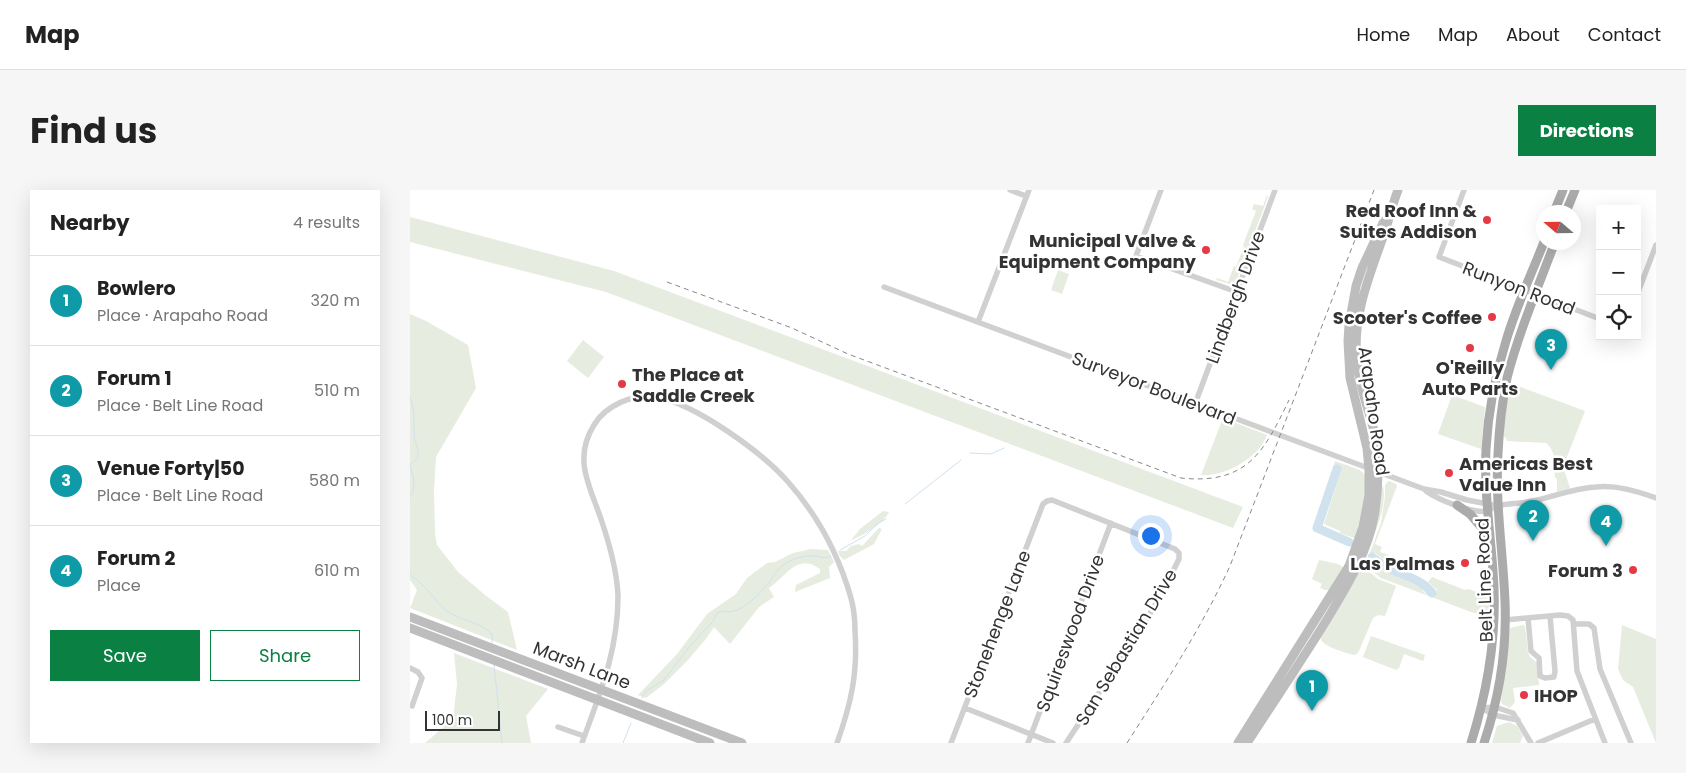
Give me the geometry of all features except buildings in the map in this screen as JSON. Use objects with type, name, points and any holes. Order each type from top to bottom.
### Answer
[{"type":"main road","name":"Arapaho Road","points":[[1246,743],[1312,644],[1362,559],[1369,539],[1374,517],[1373,429],[1353,362],[1349,325],[1356,286],[1398,190]]},
{"type":"main road","points":[[1557,205],[1563,190]]},
{"type":"main road","points":[[1568,205],[1573,190]]},
{"type":"main road","name":"Belt Line Road","points":[[1470,743],[1482,708],[1492,655],[1494,619],[1493,570],[1486,507],[1486,450],[1492,402],[1505,342],[1541,250]]},
{"type":"main road","name":"Belt Line Road","points":[[1484,743],[1494,711],[1503,650],[1505,620],[1498,506],[1498,452],[1502,404],[1516,349],[1552,250]]},
{"type":"main road","points":[[1492,402],[1502,404]]},
{"type":"main road","name":"Arapaho Road","points":[[1238,743],[1349,566],[1358,545],[1367,512],[1374,470]]},
{"type":"main road","points":[[1456,505],[1470,514],[1489,536]]},
{"type":"main road","name":"Marsh Lane","points":[[410,617],[742,743]]},
{"type":"main road","name":"Marsh Lane","points":[[410,628],[710,743]]},
{"type":"street","points":[[978,322],[1027,193],[1010,190]]},
{"type":"street","points":[[1161,190],[1136,256],[1237,292]]},
{"type":"street","name":"Lindbergh Drive","points":[[1195,404],[1275,190]]},
{"type":"street","name":"Runyon Road","points":[[1464,190],[1439,257],[1596,317]]},
{"type":"street","points":[[1641,284],[1656,245]]},
{"type":"street","name":"Surveyor Boulevard","points":[[884,287],[1424,489],[1486,507]]},
{"type":"street","points":[[582,743],[598,700],[614,647],[618,618],[618,593],[614,567],[602,521],[586,480],[584,454],[589,434],[600,416],[624,401],[656,397],[677,404],[701,416],[754,450],[788,482],[812,514],[833,550],[852,600],[856,646],[853,693],[837,743]]},
{"type":"street","points":[[1486,507],[1530,502],[1595,487],[1625,488],[1656,498]]},
{"type":"street","name":"Surveyor Boulevard","points":[[1424,489],[1436,498],[1456,505],[1478,511],[1486,507]]},
{"type":"street","name":"Stonehenge Lane","points":[[951,743],[1043,504],[1052,500],[1111,523]]},
{"type":"street","name":"San Sebastian Drive","points":[[1066,743],[1136,637],[1161,595],[1179,559],[1179,553],[1175,549],[1111,523]]},
{"type":"street","name":"Squireswood Drive","points":[[1028,743],[1111,523]]},
{"type":"street","points":[[1528,618],[1531,651],[1539,658],[1540,676],[1545,678],[1554,677],[1556,670],[1550,616]]},
{"type":"street","points":[[1505,620],[1568,616],[1574,624],[1578,671],[1594,719],[1605,743]]},
{"type":"street","points":[[1574,624],[1589,624],[1594,628],[1600,669],[1631,743]]},
{"type":"street","points":[[410,668],[418,672],[422,678],[412,706]]},
{"type":"street","points":[[965,708],[1053,743]]},
{"type":"street","points":[[1482,708],[1513,713],[1531,743]]},
{"type":"street","points":[[1538,743],[1594,719]]},
{"type":"street","points":[[558,727],[584,736]]},
{"type":"shaded area","points":[[1267,195],[1268,197],[1236,282],[1233,285],[1216,280],[1217,278],[1228,282],[1234,266],[1236,267],[1256,211],[1252,209],[1254,204],[1263,206]]},
{"type":"shaded area","points":[[410,217],[614,271],[1243,507],[1233,528],[606,292],[410,242]]},
{"type":"shaded area","points":[[1058,270],[1069,274],[1062,294],[1051,290]]},
{"type":"shaded area","points":[[410,314],[468,345],[476,388],[436,457],[434,490],[435,534],[437,545],[458,572],[508,612],[517,650],[410,608],[417,590],[410,580]]},
{"type":"shaded area","points":[[583,340],[604,357],[588,378],[567,361]]},
{"type":"shaded area","points":[[1510,383],[1585,411],[1563,467],[1570,488],[1557,492],[1557,479],[1555,478],[1552,450],[1546,443],[1507,441],[1502,436]]},
{"type":"shaded area","points":[[1452,395],[1485,407],[1481,449],[1438,434]]},
{"type":"shaded area","points":[[1223,418],[1267,435],[1257,451],[1240,464],[1220,473],[1201,475]]},
{"type":"shaded area","points":[[1335,461],[1360,470],[1365,475],[1366,493],[1357,539],[1340,533],[1340,531],[1324,524],[1341,471],[1333,467]]},
{"type":"shaded area","points":[[1389,481],[1397,486],[1375,544],[1382,547],[1380,552],[1389,555],[1388,559],[1392,561],[1392,565],[1375,553],[1369,562],[1417,586],[1429,596],[1435,594],[1437,590],[1428,582],[1432,577],[1465,590],[1469,589],[1489,597],[1489,609],[1480,614],[1471,612],[1381,578],[1365,566],[1381,523],[1385,485]]},
{"type":"shaded area","points":[[1383,485],[1383,506],[1363,567],[1378,579],[1396,586],[1385,616],[1378,615],[1373,618],[1359,651],[1353,655],[1328,646],[1320,637],[1362,568],[1361,565]]},
{"type":"shaded area","points":[[883,511],[889,512],[878,525],[851,540],[860,529]]},
{"type":"shaded area","points":[[879,528],[882,529],[874,544],[844,560],[840,556],[838,551],[846,551],[851,546],[859,544],[862,546]]},
{"type":"shaded area","points":[[811,549],[828,550],[834,562],[829,567],[830,578],[795,592],[796,585],[820,573],[820,569],[812,564],[805,563],[792,568],[769,588],[774,597],[759,607],[730,644],[714,627],[688,660],[664,684],[646,698],[638,695],[677,654],[707,614],[736,594],[747,578],[767,563],[775,562],[793,553]]},
{"type":"shaded area","points":[[1319,560],[1343,567],[1329,590],[1320,588],[1322,584],[1312,579]]},
{"type":"shaded area","points":[[1622,625],[1656,639],[1656,743],[1633,687],[1623,680],[1618,669]]},
{"type":"shaded area","points":[[1525,626],[1528,652],[1530,657],[1537,663],[1539,685],[1513,688],[1515,702],[1510,708],[1501,702],[1510,628]]},
{"type":"shaded area","points":[[1371,636],[1425,655],[1423,661],[1404,654],[1399,668],[1396,670],[1363,657]]},
{"type":"shaded area","points":[[454,653],[548,689],[526,716],[531,743],[425,743],[453,719],[457,684]]},
{"type":"shaded area","points":[[1509,722],[1517,726],[1523,736],[1520,743],[1492,743],[1497,726]]},
{"type":"waterway","points":[[410,398],[414,411],[414,438],[418,449],[418,458],[410,465],[414,485],[410,497]]},
{"type":"waterway","points":[[970,453],[991,454],[1004,448]]},
{"type":"waterway","points":[[905,504],[961,460]]},
{"type":"waterway","points":[[1337,469],[1317,528],[1349,542]]},
{"type":"waterway","points":[[840,550],[865,536],[877,524],[886,519]]},
{"type":"waterway","points":[[642,698],[646,691],[663,681],[690,646],[714,620],[717,613],[734,611],[752,601],[778,570],[792,560],[806,556],[825,558],[831,556]]},
{"type":"waterway","points":[[1372,557],[1390,569],[1420,583],[1432,593]]},
{"type":"waterway","points":[[410,575],[421,583],[447,611],[489,631],[492,636],[492,643]]},
{"type":"waterway","points":[[494,665],[502,743]]},
{"type":"waterway","points":[[623,743],[631,723]]},
{"type":"railway","points":[[1127,743],[1194,634],[1230,566],[1374,190]]},
{"type":"railway","points":[[667,282],[792,328],[848,354],[1181,478],[1204,479],[1222,476],[1238,470],[1261,449],[1271,435],[1289,400]]},
{"type":"place","name":"Red Roof Inn & Suites Addison","points":[[1487,220]]},
{"type":"place","name":"Municipal Valve & Equipment Company","points":[[1206,250]]},
{"type":"place","name":"Scooter's Coffee","points":[[1492,317]]},
{"type":"place","name":"O'Reilly Auto Parts","points":[[1470,348]]},
{"type":"place","name":"Venue Forty|50","points":[[1551,370]]},
{"type":"place","name":"The Place at Saddle Creek","points":[[622,384]]},
{"type":"place","name":"Americas Best Value Inn","points":[[1449,473]]},
{"type":"place","name":"Forum 1","points":[[1533,541]]},
{"type":"place","name":"Forum 2","points":[[1606,546]]},
{"type":"place","name":"Las Palmas","points":[[1465,563]]},
{"type":"place","name":"Forum 3","points":[[1633,570]]},
{"type":"place","name":"IHOP","points":[[1524,695]]},
{"type":"place","name":"Bowlero","points":[[1312,711]]}]
